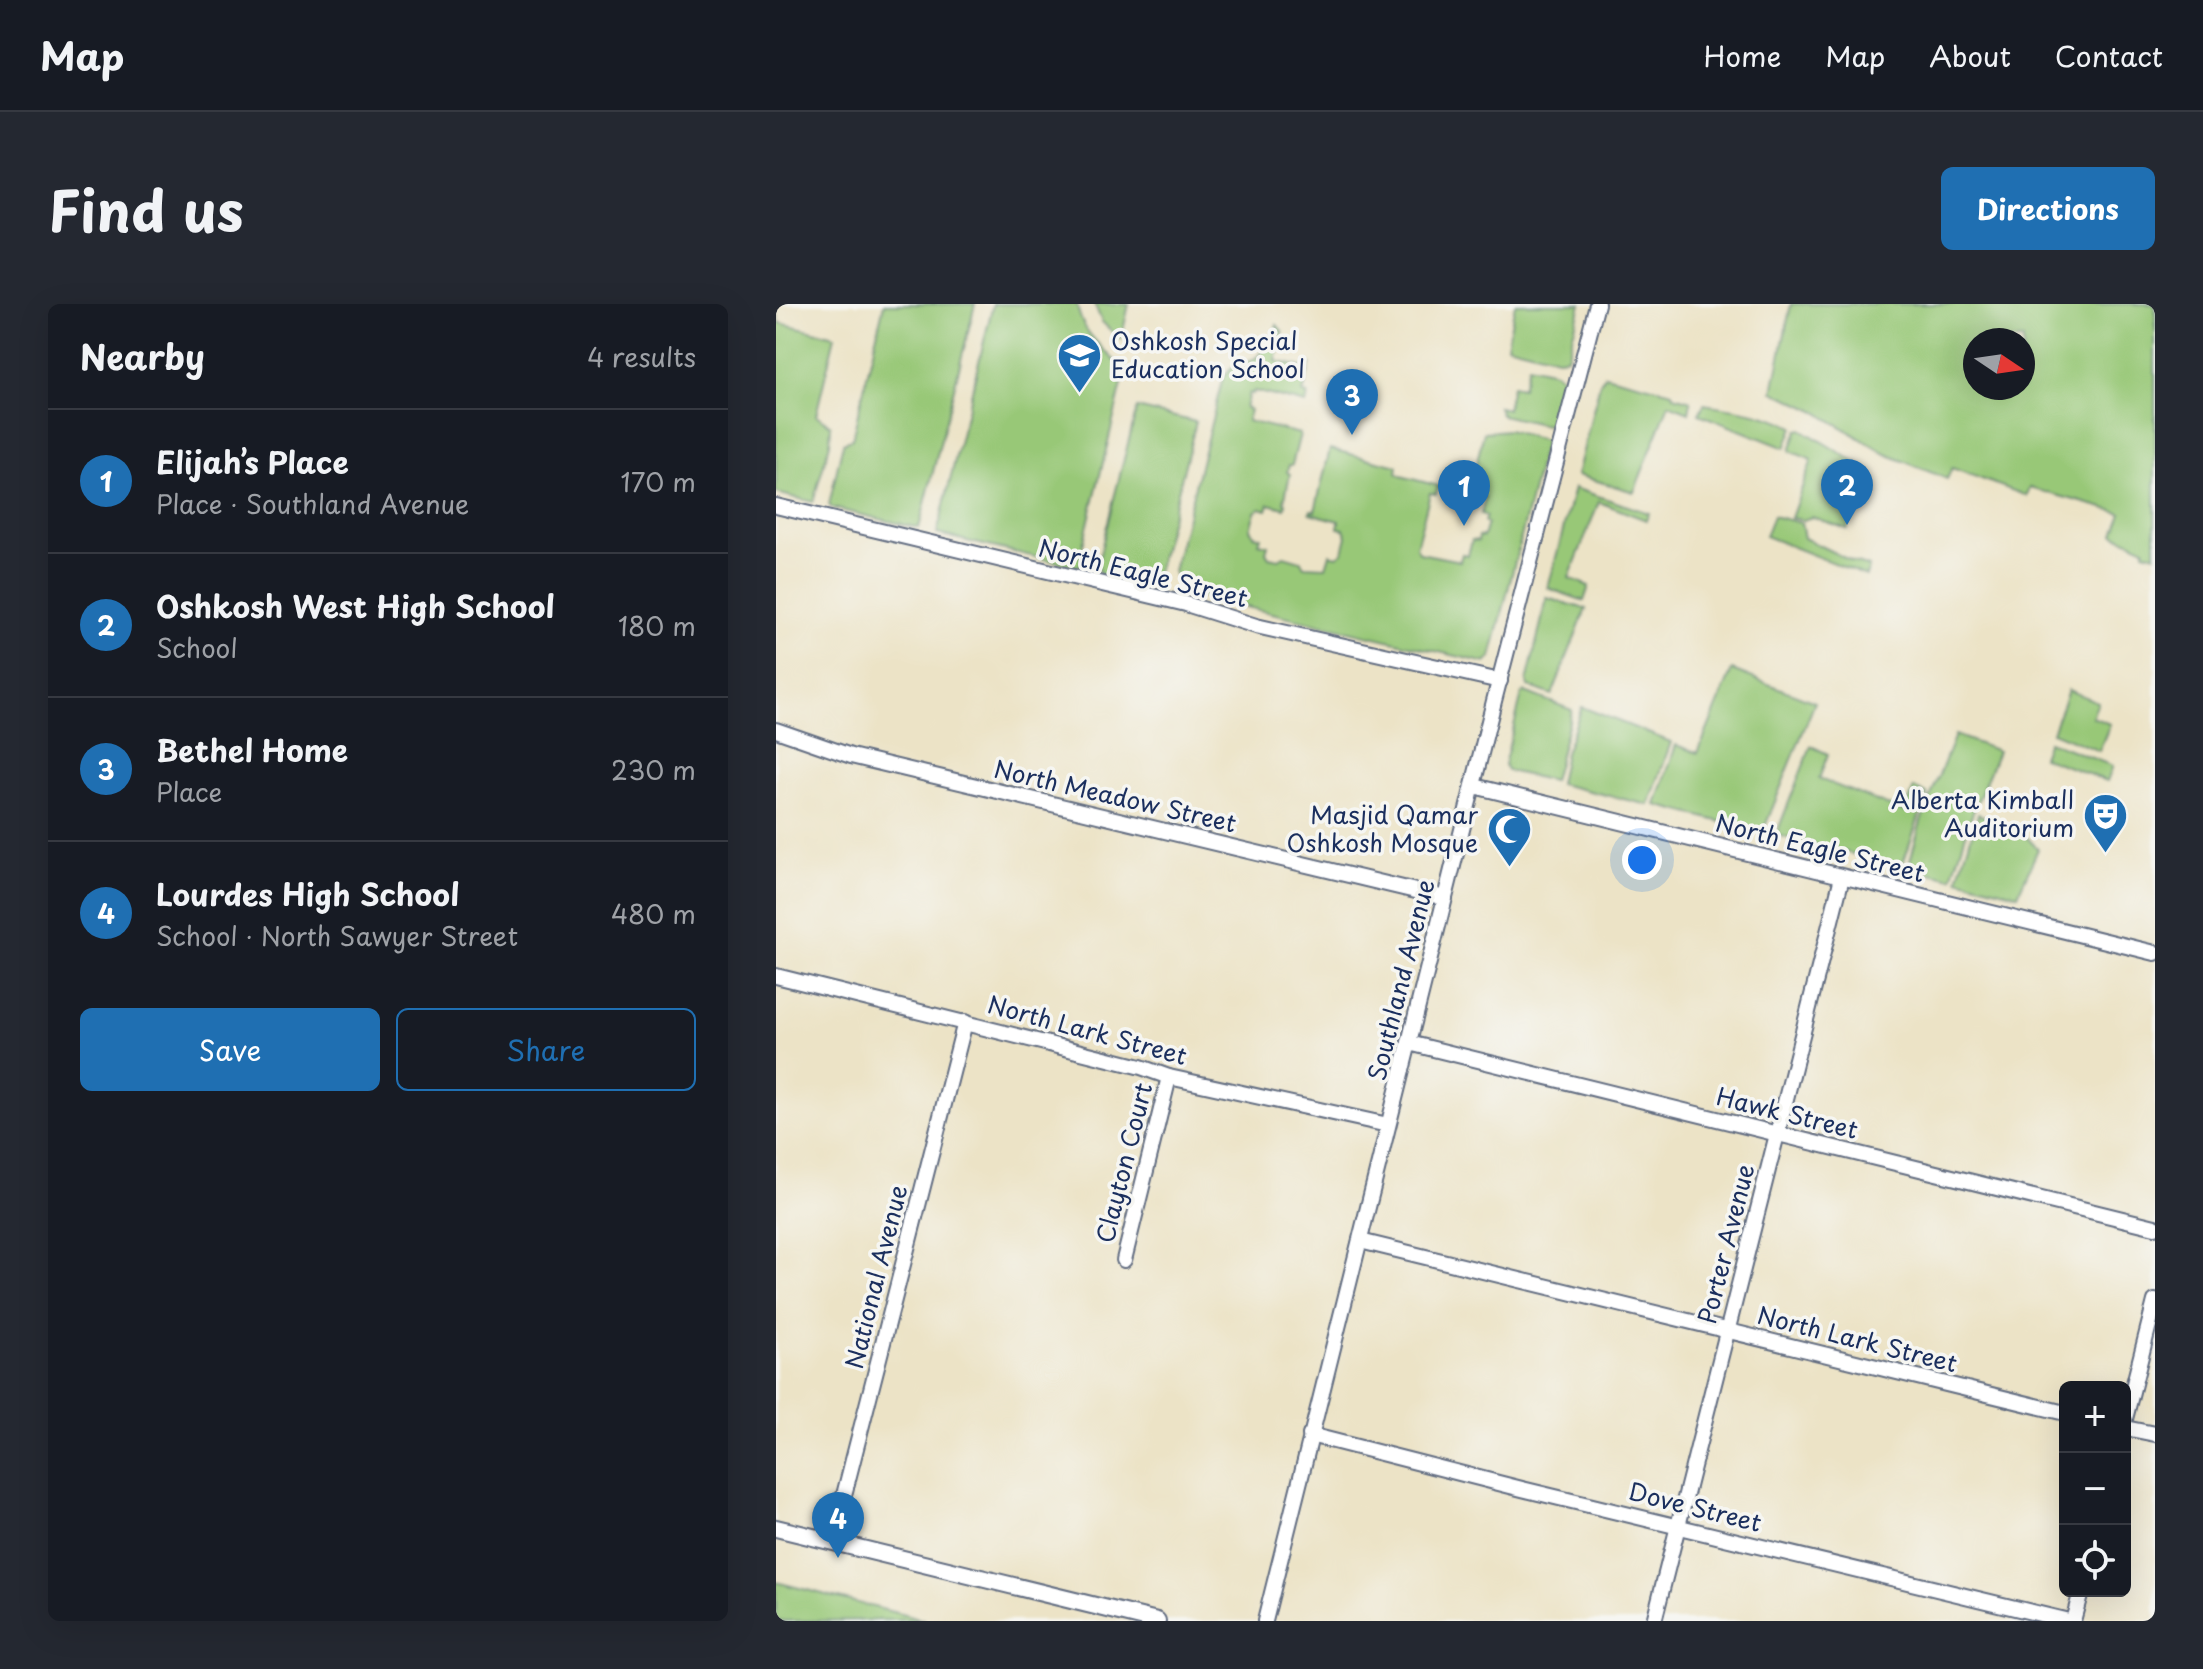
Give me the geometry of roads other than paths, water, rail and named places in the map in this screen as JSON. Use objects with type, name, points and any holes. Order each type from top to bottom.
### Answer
[{"type":"street","name":"Southland Avenue","points":[[1265,1621],[1597,304]]},
{"type":"street","name":"North Eagle Street","points":[[776,506],[1186,604],[1256,626],[1500,681]]},
{"type":"street","name":"North Meadow Street","points":[[776,730],[851,756],[1445,898]]},
{"type":"street","name":"North Eagle Street","points":[[1474,786],[2155,953]]},
{"type":"street","name":"Porter Avenue","points":[[1654,1621],[1842,877]]},
{"type":"street","name":"North Lark Street","points":[[776,976],[1141,1067],[1169,1077],[1388,1125]]},
{"type":"street","name":"National Avenue","points":[[832,1542],[965,1022]]},
{"type":"street","name":"Hawk Street","points":[[1409,1043],[2155,1227]]},
{"type":"street","name":"Clayton Court","points":[[1124,1260],[1169,1077]]},
{"type":"street","name":"North Lark Street","points":[[1360,1241],[2059,1412]]},
{"type":"street","points":[[2131,1395],[2155,1301]]},
{"type":"street","points":[[2131,1429],[2155,1434]]},
{"type":"street","name":"Dove Street","points":[[1310,1435],[2071,1621]]},
{"type":"street","points":[[776,1528],[1157,1621]]},
{"type":"street","points":[[2071,1621],[2079,1597]]},
{"type":"place","name":"Oshkosh Special Education School","points":[[1080,395]]},
{"type":"place","name":"Bethel Home","points":[[1352,435]]},
{"type":"place","name":"Oshkosh West High School","points":[[1847,525]]},
{"type":"place","name":"Elijah’s Place","points":[[1464,526]]},
{"type":"place","name":"Alberta Kimball Auditorium","points":[[2105,854]]},
{"type":"place","name":"Masjid Qamar Oshkosh Mosque","points":[[1509,869]]},
{"type":"place","name":"Lourdes High School","points":[[838,1558]]}]
